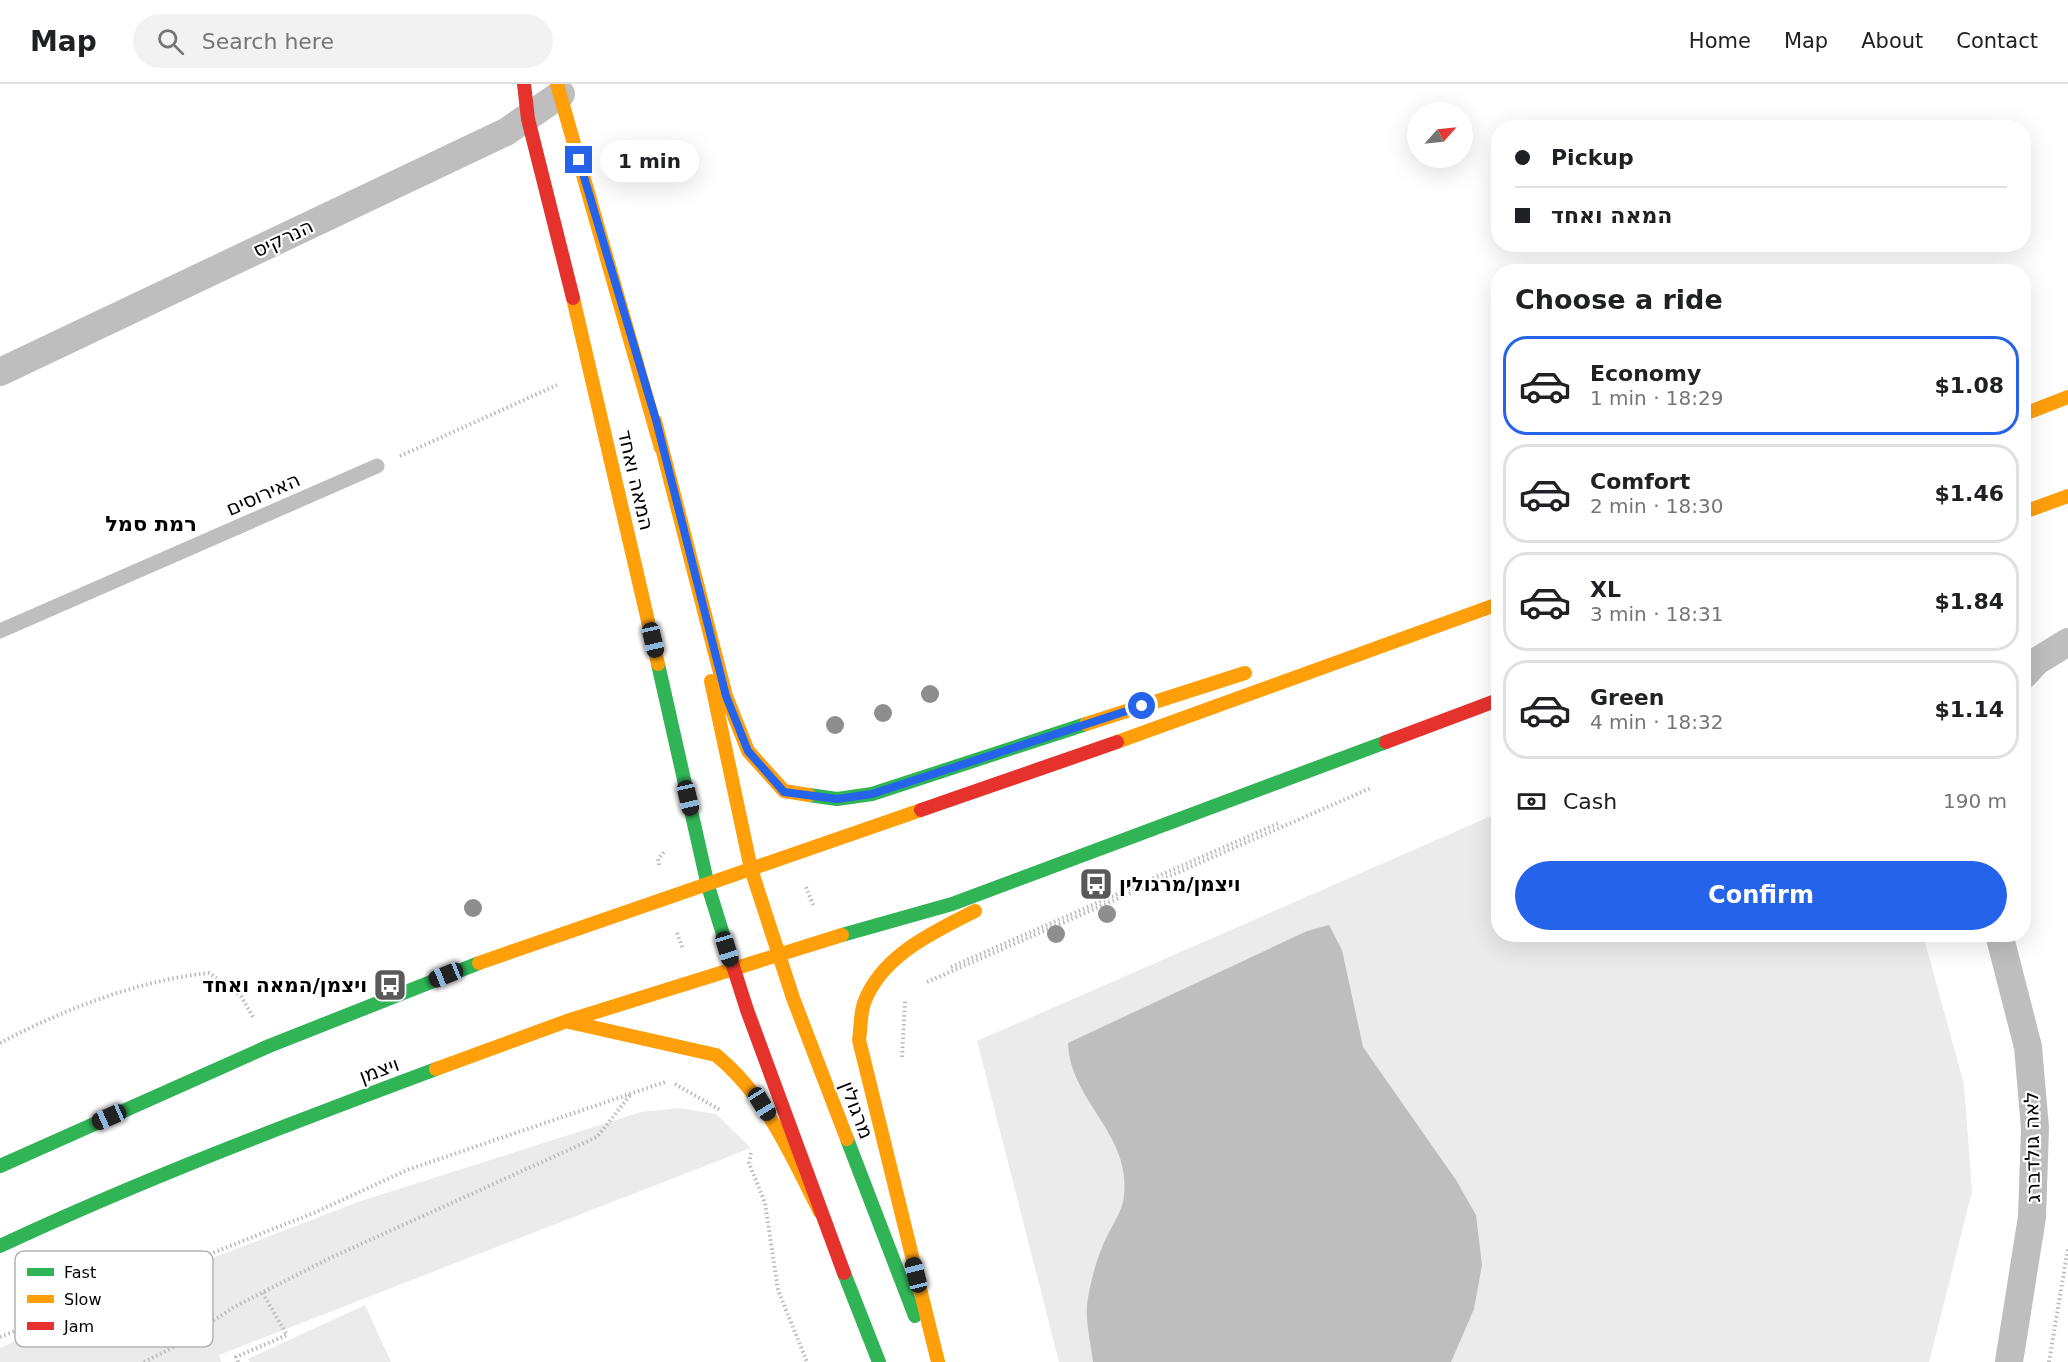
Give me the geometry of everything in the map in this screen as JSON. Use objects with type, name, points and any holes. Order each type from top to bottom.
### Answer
[{"type":"main road","name":"המאה ואחד","points":[[524,84],[528,119],[596,392],[708,886]]},
{"type":"main road","name":"המאה ואחד","points":[[559,89],[656,420],[751,869]]},
{"type":"main road","points":[[2031,411],[2068,398]]},
{"type":"main road","points":[[656,420],[726,696],[748,751],[784,792],[837,799],[872,794],[1259,669]]},
{"type":"main road","points":[[2031,509],[2068,496]]},
{"type":"main road","points":[[1396,626],[1491,595]]},
{"type":"main road","points":[[0,1166],[269,1046],[446,975],[708,886],[1114,743],[1491,607]]},
{"type":"main road","points":[[938,1362],[859,1040],[864,1002],[888,966],[904,952],[954,921],[1115,842],[1491,703]]},
{"type":"main road","name":"ויצמן","points":[[0,1246],[85,1206],[216,1151],[567,1021],[826,939],[952,904],[1115,842]]},
{"type":"main road","name":"מרגולין","points":[[751,869],[781,955],[793,998],[933,1362]]},
{"type":"main road","points":[[708,886],[747,1010],[820,1212],[879,1362]]},
{"type":"main road","points":[[567,1021],[716,1055],[736,1069],[752,1087],[773,1121],[820,1212]]},
{"type":"street","name":"הנרקיס","points":[[0,372],[506,132],[528,119],[559,89]]},
{"type":"street","points":[[2031,667],[2037,661],[2068,642]]},
{"type":"street","name":"לאה גולדברג","points":[[2001,942],[2028,1047],[2035,1128],[2032,1217],[2009,1362]]},
{"type":"lane","name":"האירוסים","points":[[0,631],[377,466]]},
{"type":"path","points":[[377,466],[563,382]]},
{"type":"path","points":[[1368,783],[917,984],[1250,843],[1380,784]]},
{"type":"path","points":[[0,1043],[41,1022],[127,990],[174,977],[209,973],[242,996],[269,1046]]},
{"type":"path","points":[[668,1081],[725,1113]]},
{"type":"path","points":[[213,1253],[316,1212],[407,1170],[632,1093],[597,1137],[328,1259],[262,1292],[213,1321]]},
{"type":"path","points":[[751,1148],[749,1163],[765,1203],[778,1290],[807,1362]]},
{"type":"path","points":[[2049,1362],[2068,1248]]},
{"type":"path","points":[[238,1362],[236,1357],[287,1335],[262,1292]]},
{"type":"path","points":[[0,1337],[15,1331]]},
{"type":"path","points":[[144,1362],[169,1347]]},
{"type":"shaded area","points":[[1491,816],[1491,942],[1925,942],[1964,1084],[1972,1192],[1929,1362],[1059,1362],[977,1041]]},
{"type":"shaded area","points":[[1329,925],[1342,950],[1363,1047],[1456,1180],[1476,1215],[1482,1265],[1474,1309],[1451,1362],[1093,1362],[1087,1322],[1088,1298],[1100,1251],[1122,1206],[1124,1177],[1114,1143],[1077,1079],[1068,1043],[1307,931]]},
{"type":"shaded area","points":[[679,1108],[716,1114],[751,1148],[219,1355],[221,1362],[0,1362],[0,1348],[15,1341],[15,1347],[213,1347],[213,1258],[361,1201],[641,1112]]},
{"type":"shaded area","points":[[365,1305],[391,1362],[250,1362],[248,1359]]},
{"type":"traffic: fast","points":[[658,664],[708,886],[726,944]]},
{"type":"traffic: fast","points":[[809,795],[837,799],[872,794],[1086,724]]},
{"type":"traffic: fast","points":[[842,935],[952,904],[1386,742]]},
{"type":"traffic: fast","points":[[0,1166],[269,1046],[479,963]]},
{"type":"traffic: fast","points":[[0,1246],[162,1175],[436,1069]]},
{"type":"traffic: fast","points":[[847,1139],[915,1316]]},
{"type":"traffic: fast","points":[[844,1273],[879,1362]]},
{"type":"traffic: slow","points":[[557,84],[661,448]]},
{"type":"traffic: slow","points":[[573,298],[658,664]]},
{"type":"traffic: slow","points":[[2031,411],[2068,397]]},
{"type":"traffic: slow","points":[[655,421],[726,696],[748,751],[784,791],[809,795]]},
{"type":"traffic: slow","points":[[2031,509],[2068,496]]},
{"type":"traffic: slow","points":[[1117,742],[1491,607]]},
{"type":"traffic: slow","points":[[1086,724],[1245,673]]},
{"type":"traffic: slow","points":[[711,681],[751,869],[793,998],[847,1139]]},
{"type":"traffic: slow","points":[[479,963],[921,810]]},
{"type":"traffic: slow","points":[[938,1362],[859,1040],[864,1003],[872,986],[883,972],[910,947],[975,911]]},
{"type":"traffic: slow","points":[[436,1069],[567,1021],[842,935]]},
{"type":"traffic: slow","points":[[569,1022],[716,1055],[734,1071],[764,1108],[788,1148],[820,1212]]},
{"type":"traffic: jam","points":[[524,84],[528,119],[573,298]]},
{"type":"traffic: jam","points":[[1386,742],[1491,703]]},
{"type":"traffic: jam","points":[[921,810],[1117,742]]},
{"type":"traffic: jam","points":[[726,944],[747,1010],[844,1273]]},
{"type":"place","name":"ויצמן/מרגולין","points":[[1096,884]]},
{"type":"place","name":"ויצמן/המאה ואחד","points":[[390,985]]},
{"type":"district","name":"רמת סמל","points":[[151,524]]},
{"type":"route","points":[[579,160],[656,420],[726,696],[748,751],[784,792],[837,799],[872,794],[1142,706]]}]
